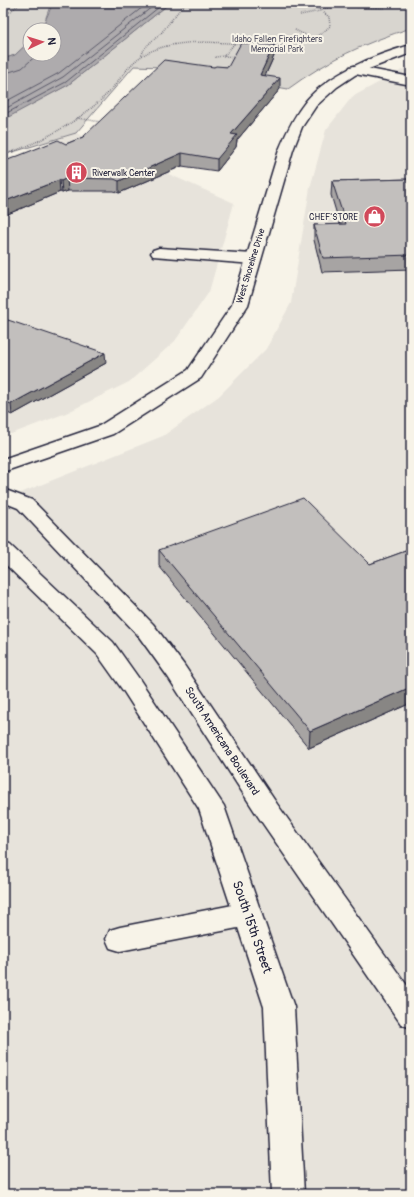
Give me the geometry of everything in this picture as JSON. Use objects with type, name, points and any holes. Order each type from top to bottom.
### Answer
[{"type":"main road","name":"West Shoreline Drive","points":[[3,466],[106,430],[195,374],[240,305],[286,150],[295,127],[311,103],[333,84],[354,70],[411,48]]},
{"type":"main road","points":[[354,70],[411,81]]},
{"type":"main road","points":[[159,253],[253,259]]},
{"type":"main road","name":"South Americana Boulevard","points":[[3,495],[25,504],[145,629],[176,670],[268,811],[411,1015]]},
{"type":"main road","name":"South 15th Street","points":[[3,550],[104,648],[132,686],[212,806],[279,1007],[288,1194]]},
{"type":"main road","points":[[120,939],[248,914]]},
{"type":"path","points":[[3,17],[21,3]]},
{"type":"path","points":[[142,56],[143,50],[162,32],[174,15],[186,3]]},
{"type":"path","points":[[268,46],[294,44],[312,38],[326,31],[330,26],[329,18],[320,10],[305,3]]},
{"type":"path","points":[[300,14],[339,8],[385,8]]},
{"type":"path","points":[[295,30],[312,38]]},
{"type":"path","points":[[3,155],[19,151],[42,140],[76,118],[109,92],[127,68],[142,56],[157,49],[211,42],[249,45]]},
{"type":"path","points":[[224,56],[234,44]]},
{"type":"path","points":[[215,57],[224,56],[239,58]]},
{"type":"path","points":[[76,118],[102,122]]},
{"type":"shaded area","points":[[411,65],[411,1194],[3,1194],[3,500],[163,436],[219,396],[266,349],[291,303],[310,188],[326,130],[352,97]]},
{"type":"shaded area","points":[[76,133],[234,203],[209,292],[175,341],[129,382],[66,413],[11,434],[3,433],[3,160]]},
{"type":"green space","points":[[3,3],[53,3],[50,6],[44,22],[22,22],[22,48],[15,55],[3,59]]},
{"type":"green space","name":"Idaho Fallen Firefighters Memorial Park","points":[[170,3],[344,3],[358,5],[361,3],[400,3],[411,7],[411,28],[394,33],[347,53],[302,79],[288,89],[164,67],[134,66],[76,133],[3,155],[3,119],[68,85]]},
{"type":"water","points":[[53,3],[170,3],[68,85],[3,120],[3,59],[15,55],[22,48],[22,62],[62,62],[62,22],[45,22]]},
{"type":"building","points":[[241,43],[274,45],[260,75],[280,78],[231,134],[237,135],[217,159],[182,153],[119,181],[114,179],[67,178],[3,202],[3,162],[58,140],[66,144],[83,137],[164,60],[214,67],[228,67]]},
{"type":"building","name":"CHEF'STORE","points":[[411,179],[411,255],[323,258],[314,225],[346,224],[332,181]]},
{"type":"building","points":[[8,320],[105,353],[11,404],[3,401],[3,323]]},
{"type":"building","points":[[303,498],[370,564],[411,549],[411,687],[310,731],[159,550]]},
{"type":"place","name":"Riverwalk Center","points":[[77,173]]},
{"type":"place","name":"CHEF'STORE","points":[[374,217]]}]
